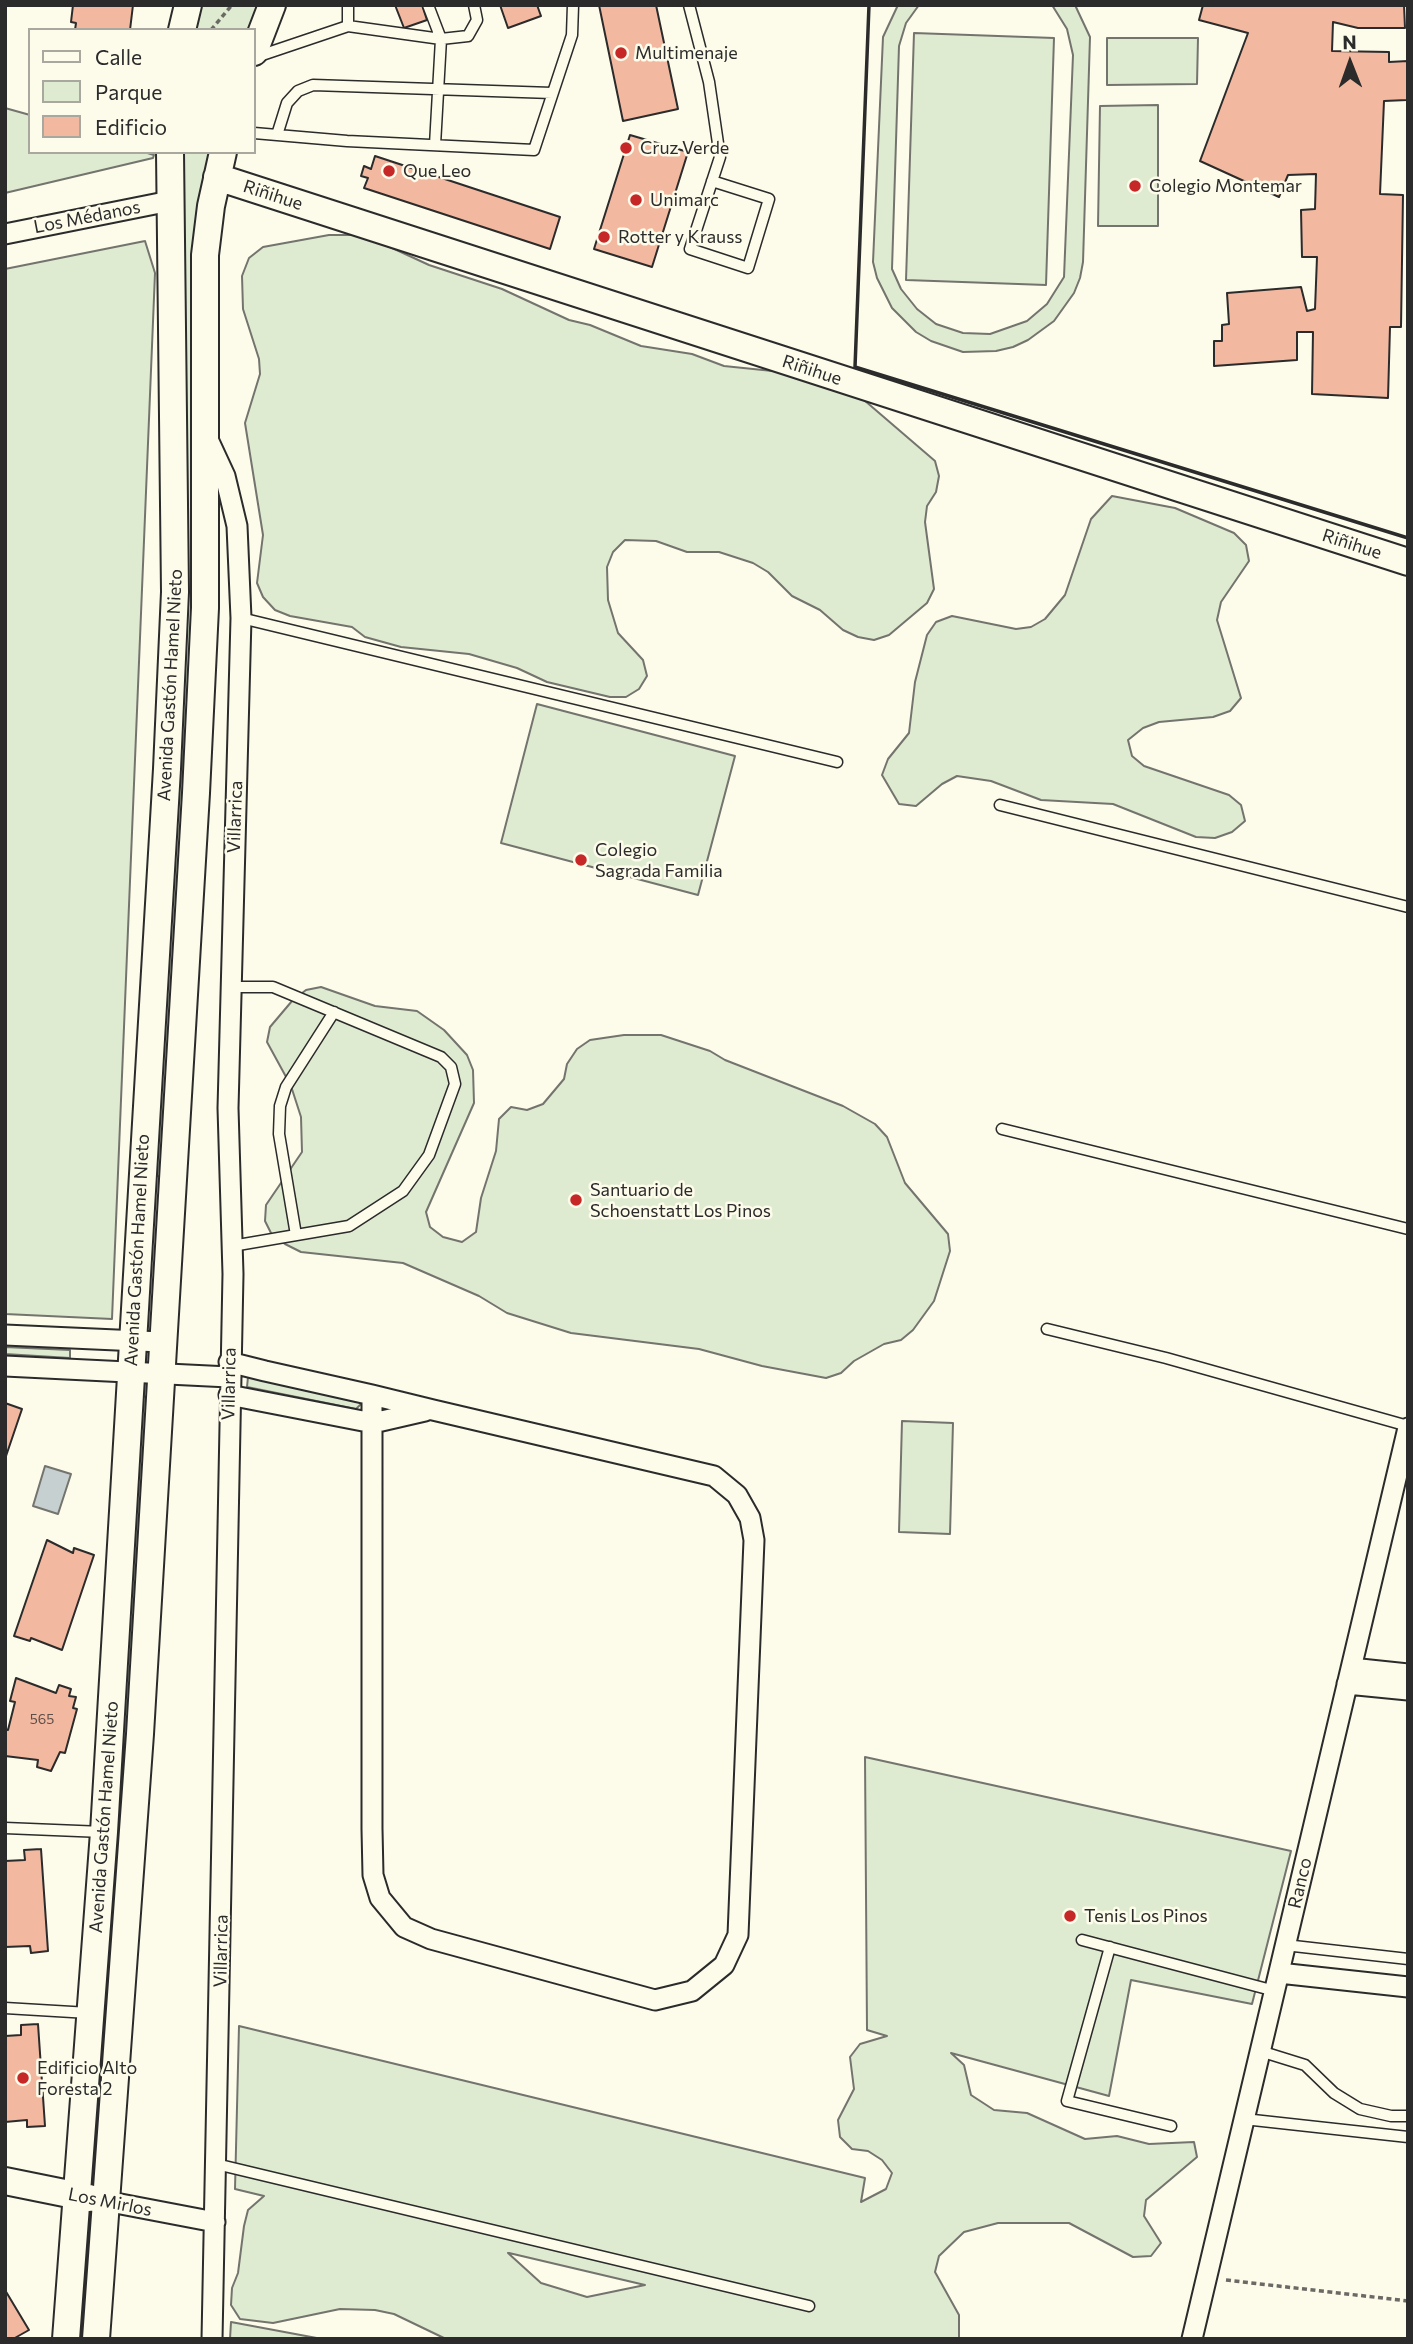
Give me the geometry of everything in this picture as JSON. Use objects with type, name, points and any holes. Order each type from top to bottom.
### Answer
[{"type":"main road","points":[[182,28],[188,5]]},
{"type":"main road","points":[[256,49],[272,5]]},
{"type":"main road","name":"Avenida Gastón Hamel Nieto","points":[[66,2339],[104,1832],[175,592],[176,435],[170,157]]},
{"type":"main road","name":"Avenida Gastón Hamel Nieto","points":[[96,2339],[139,1747],[197,767],[205,608],[203,280],[207,231],[220,165]]},
{"type":"main road","name":"Riñihue","points":[[220,165],[1408,562]]},
{"type":"main road","name":"Los Mirlos","points":[[5,2181],[105,2201]]},
{"type":"street","name":"Los Médanos","points":[[5,234],[170,201]]},
{"type":"street","name":"Villarrica","points":[[206,435],[225,476],[237,526],[241,618],[228,1108],[232,1246],[212,2339]]},
{"type":"street","points":[[5,1335],[161,1342]]},
{"type":"street","points":[[5,1366],[229,1378],[372,1395],[714,1476],[737,1495],[746,1508],[754,1540],[738,1936],[724,1965],[692,1991],[655,2000],[444,1943],[404,1927],[384,1905],[377,1890],[372,1859],[372,1395]]},
{"type":"street","points":[[229,1378],[373,1423],[433,1410]]},
{"type":"street","name":"Ranco","points":[[1192,2339],[1349,1676],[1400,1491],[1408,1427]]},
{"type":"street","points":[[1349,1676],[1408,1674]]},
{"type":"street","points":[[1349,1676],[1408,1690]]},
{"type":"street","points":[[1277,1982],[1408,1987]]},
{"type":"street","name":"Los Mirlos","points":[[105,2201],[215,2222]]},
{"type":"lane","points":[[348,5],[348,26]]},
{"type":"lane","points":[[428,5],[441,39],[436,88],[435,145]]},
{"type":"lane","points":[[256,54],[348,26],[441,39],[468,36],[477,20],[474,5]]},
{"type":"lane","points":[[256,133],[534,149],[572,35],[573,5]]},
{"type":"lane","points":[[690,5],[709,82],[720,158],[712,181],[690,250],[748,268],[768,199],[712,181]]},
{"type":"lane","points":[[277,135],[287,103],[298,91],[313,85],[552,93]]},
{"type":"lane","points":[[241,618],[837,762]]},
{"type":"lane","points":[[1000,805],[1408,906]]},
{"type":"lane","points":[[231,987],[273,987],[441,1057],[451,1067],[455,1084],[429,1155],[403,1191],[349,1226],[232,1246]]},
{"type":"lane","points":[[296,1235],[279,1134],[280,1106],[285,1087],[334,1012]]},
{"type":"lane","points":[[1002,1129],[1408,1229]]},
{"type":"lane","points":[[1047,1329],[1166,1358],[1408,1427]]},
{"type":"lane","points":[[5,1828],[104,1832]]},
{"type":"lane","points":[[1082,1940],[1277,1982]]},
{"type":"lane","points":[[1285,1945],[1408,1959]]},
{"type":"lane","points":[[1110,1947],[1067,2101],[1171,2126]]},
{"type":"lane","points":[[5,2008],[90,2013]]},
{"type":"lane","points":[[1261,2051],[1306,2065],[1334,2093],[1360,2109],[1391,2116],[1408,2116]]},
{"type":"lane","points":[[1244,2119],[1408,2137]]},
{"type":"lane","points":[[216,2164],[809,2306]]},
{"type":"path","points":[[213,28],[232,5]]},
{"type":"path","points":[[1207,2278],[1408,2301]]},
{"type":"green space","points":[[200,5],[259,5],[250,28],[195,28]]},
{"type":"green space","points":[[898,5],[919,5],[906,23],[899,46],[892,269],[901,289],[917,309],[936,324],[963,333],[990,334],[1027,321],[1047,304],[1064,277],[1073,55],[1067,29],[1052,5],[1075,5],[1090,37],[1083,262],[1080,278],[1074,293],[1054,321],[1028,340],[1013,347],[996,351],[963,352],[931,341],[916,332],[892,308],[877,278],[873,262],[883,37]]},
{"type":"green space","points":[[914,33],[1054,38],[1046,285],[906,280]]},
{"type":"green space","points":[[1107,38],[1198,38],[1197,84],[1107,85]]},
{"type":"green space","points":[[1158,105],[1158,226],[1098,226],[1100,106]]},
{"type":"green space","points":[[5,108],[28,114],[28,154],[154,155],[153,158],[5,193]]},
{"type":"green space","points":[[184,154],[211,154],[195,626],[162,1177],[157,1176],[155,1129]]},
{"type":"green space","points":[[329,235],[364,235],[429,265],[502,289],[569,320],[590,325],[641,346],[692,354],[724,366],[792,373],[857,394],[935,461],[939,476],[936,492],[927,506],[925,522],[934,589],[927,603],[889,635],[874,640],[858,637],[843,630],[820,610],[792,596],[768,572],[753,563],[719,552],[687,552],[656,541],[625,540],[613,552],[607,567],[608,600],[618,633],[643,660],[647,676],[639,689],[626,697],[610,697],[547,682],[517,668],[469,654],[401,647],[365,637],[352,627],[290,616],[275,610],[263,597],[257,583],[263,535],[245,423],[260,374],[259,359],[243,309],[242,276],[249,258],[263,247]]},
{"type":"green space","points":[[145,241],[155,273],[112,1319],[5,1314],[5,269]]},
{"type":"green space","points":[[1112,496],[1175,508],[1234,533],[1246,545],[1249,561],[1221,602],[1217,620],[1241,698],[1230,711],[1213,717],[1159,722],[1143,728],[1128,740],[1132,756],[1144,766],[1229,795],[1241,805],[1245,821],[1232,832],[1215,838],[1196,837],[1113,804],[1041,800],[991,781],[957,776],[942,784],[916,806],[899,804],[882,775],[888,759],[909,733],[915,682],[927,635],[936,622],[952,616],[1016,629],[1031,627],[1045,619],[1065,595],[1091,519]]},
{"type":"green space","points":[[537,704],[735,756],[698,895],[501,843]]},
{"type":"green space","name":"Santuario de Schoenstatt Los Pinos","points":[[321,987],[375,1006],[417,1011],[444,1030],[467,1055],[473,1070],[474,1103],[426,1212],[430,1227],[443,1237],[462,1242],[476,1232],[481,1198],[496,1151],[499,1119],[511,1107],[527,1110],[543,1104],[564,1079],[567,1064],[577,1049],[590,1040],[624,1035],[661,1035],[710,1051],[725,1060],[843,1106],[875,1124],[887,1137],[905,1183],[948,1234],[950,1251],[934,1301],[913,1330],[901,1340],[884,1344],[854,1361],[841,1373],[826,1378],[762,1366],[699,1349],[571,1333],[507,1313],[479,1296],[403,1263],[301,1252],[285,1244],[272,1235],[265,1221],[266,1205],[302,1152],[301,1117],[291,1086],[267,1042],[270,1027],[292,1001],[306,990]]},
{"type":"green space","points":[[5,1347],[70,1350],[70,1358],[5,1354]]},
{"type":"green space","points":[[248,1377],[359,1399],[361,1404],[356,1409],[247,1387]]},
{"type":"green space","points":[[142,1394],[147,1399],[126,1785],[96,2184],[86,2183]]},
{"type":"green space","points":[[902,1421],[953,1423],[950,1534],[899,1532]]},
{"type":"green space","points":[[865,1757],[1291,1851],[1252,2004],[1131,1980],[1109,2096],[951,2053],[964,2065],[971,2095],[994,2110],[1027,2113],[1085,2139],[1117,2136],[1149,2144],[1194,2142],[1197,2157],[1146,2200],[1144,2216],[1161,2243],[1151,2256],[1133,2257],[1069,2223],[998,2223],[964,2232],[939,2256],[935,2272],[959,2315],[959,2339],[446,2339],[394,2314],[375,2310],[340,2309],[273,2323],[240,2319],[231,2305],[248,2210],[264,2196],[235,2189],[239,2026],[865,2178],[861,2202],[886,2189],[892,2173],[882,2160],[868,2151],[852,2149],[840,2137],[838,2120],[854,2089],[850,2057],[860,2044],[887,2036],[867,2030]],"holes":[[[508,2253],[645,2285],[587,2297],[541,2283]]]},
{"type":"green space","points":[[231,2322],[322,2339],[230,2339]]},
{"type":"shaded area","points":[[45,1466],[71,1474],[58,1514],[33,1506]]},
{"type":"building","points":[[73,5],[133,5],[130,28],[75,28],[76,23],[71,22]]},
{"type":"building","points":[[395,5],[422,5],[427,20],[404,28]]},
{"type":"building","points":[[500,5],[537,5],[541,16],[508,28]]},
{"type":"building","points":[[599,5],[656,5],[678,109],[623,121]]},
{"type":"building","points":[[1203,5],[1404,5],[1405,28],[1358,28],[1333,22],[1332,51],[1389,52],[1389,62],[1408,61],[1407,100],[1384,101],[1380,194],[1403,195],[1401,327],[1390,327],[1388,398],[1312,394],[1313,332],[1297,332],[1297,360],[1214,366],[1214,341],[1222,341],[1222,325],[1229,324],[1227,293],[1301,287],[1307,311],[1315,309],[1317,257],[1302,257],[1301,210],[1315,209],[1316,174],[1288,175],[1279,197],[1200,161],[1248,33],[1199,20]]},
{"type":"building","points":[[630,135],[688,152],[652,267],[594,249]]},
{"type":"building","points":[[375,156],[560,217],[550,249],[364,188],[368,178],[361,176],[364,166],[371,169]]},
{"type":"building","points":[[5,1403],[22,1409],[5,1459]]},
{"type":"building","points":[[47,1540],[73,1553],[74,1548],[94,1555],[62,1650],[31,1638],[30,1641],[14,1636]]},
{"type":"building","points":[[16,1678],[56,1693],[59,1685],[71,1689],[69,1696],[76,1697],[73,1708],[77,1709],[65,1753],[60,1752],[51,1771],[37,1767],[38,1760],[5,1756],[5,1729],[8,1730],[15,1702],[10,1701]]},
{"type":"building","points":[[41,1849],[48,1951],[31,1953],[30,1946],[5,1947],[5,1861],[25,1860],[24,1850]]},
{"type":"building","name":"Edificio Alto Foresta 2","points":[[38,2024],[45,2126],[27,2127],[27,2120],[5,2122],[5,2036],[21,2035],[21,2025]]},
{"type":"building","points":[[5,2290],[29,2330],[13,2339],[5,2339]]},
{"type":"wall","points":[[869,5],[855,367],[1408,538]]},
{"type":"place","name":"Multimenaje","points":[[621,53]]},
{"type":"place","name":"Cruz Verde","points":[[626,148]]},
{"type":"place","name":"Que Leo","points":[[389,171]]},
{"type":"place","name":"Colegio Montemar","points":[[1135,186]]},
{"type":"place","name":"Unimarc","points":[[636,200]]},
{"type":"place","name":"Rotter y Krauss","points":[[604,237]]},
{"type":"place","name":"Colegio Sagrada Familia","points":[[581,860]]},
{"type":"place","name":"Santuario de Schoenstatt Los Pinos","points":[[576,1200]]},
{"type":"place","name":"Tenis Los Pinos","points":[[1070,1916]]},
{"type":"place","name":"Edificio Alto Foresta 2","points":[[23,2078]]}]
